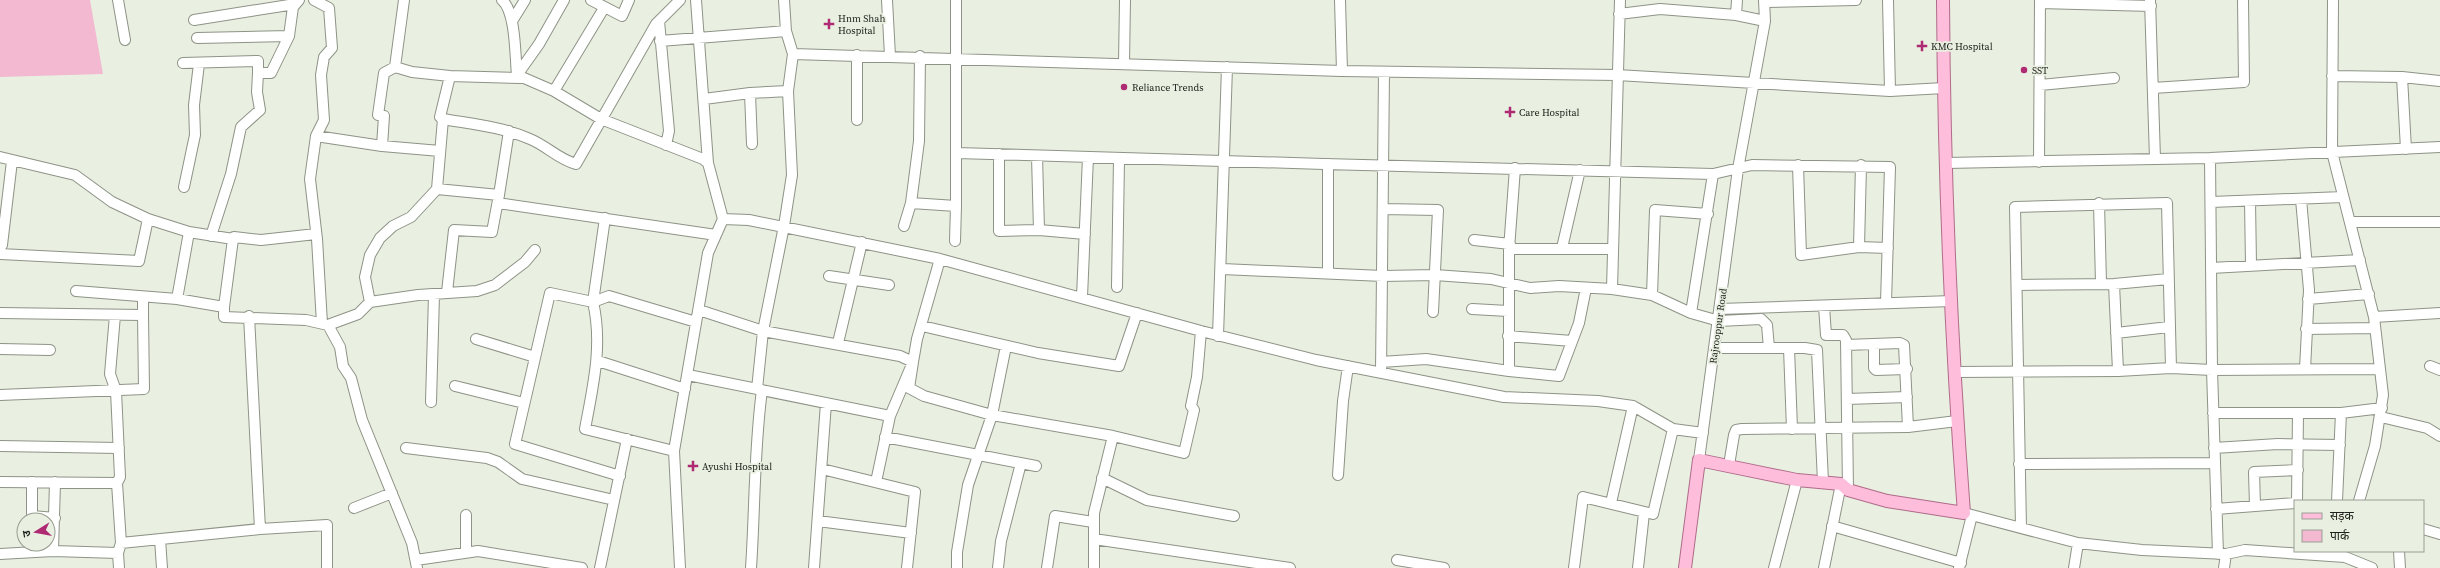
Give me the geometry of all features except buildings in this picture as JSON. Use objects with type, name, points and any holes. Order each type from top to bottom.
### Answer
[{"type":"main road","points":[[1699,460],[1796,480],[1823,482],[1887,501],[1968,514],[1957,421],[1946,163],[1943,0]]},
{"type":"main road","name":"Rajrooppur Road","points":[[1685,568],[1699,460]]},
{"type":"street","points":[[118,0],[125,40]]},
{"type":"street","points":[[314,0],[329,8],[332,48],[324,57],[321,75],[324,120],[316,136],[310,180],[325,324],[340,347],[343,366],[351,378],[362,420],[412,543],[417,564],[478,551],[582,568]]},
{"type":"street","points":[[394,67],[404,0]]},
{"type":"street","points":[[502,0],[505,3],[512,21],[519,76]]},
{"type":"street","points":[[512,21],[525,0]]},
{"type":"street","points":[[519,76],[564,0]]},
{"type":"street","points":[[591,0],[622,16],[629,0]]},
{"type":"street","points":[[443,119],[509,131],[532,139],[564,161],[576,164],[659,21],[680,0]]},
{"type":"street","points":[[680,568],[674,451],[686,389],[708,253],[723,219],[708,163],[696,0]]},
{"type":"street","points":[[751,568],[763,331],[784,226],[792,175],[788,91],[793,54],[786,31],[784,0]]},
{"type":"street","points":[[887,0],[890,56]]},
{"type":"street","points":[[955,241],[956,153],[954,57],[956,0]]},
{"type":"street","points":[[1124,0],[1124,63]]},
{"type":"street","points":[[1340,0],[1342,71]]},
{"type":"street","points":[[1612,289],[1611,249],[1620,0]]},
{"type":"street","points":[[1736,15],[1737,0]]},
{"type":"street","points":[[1764,1],[1856,0]]},
{"type":"street","points":[[1888,0],[1890,91]]},
{"type":"street","points":[[2153,88],[2244,82],[2243,0]]},
{"type":"street","points":[[2333,0],[2332,152],[2369,294],[2374,317],[2380,369],[2381,412],[2359,500]]},
{"type":"street","name":"Rajrooppur Road","points":[[1699,460],[1719,321],[1738,170],[1755,84],[1765,21],[1764,1]]},
{"type":"street","points":[[2039,162],[2040,1],[2150,3],[2154,159]]},
{"type":"street","points":[[194,20],[297,2]]},
{"type":"street","points":[[258,73],[271,73],[289,36],[293,7],[297,2]]},
{"type":"street","points":[[1619,14],[1660,5],[1736,15],[1765,21]]},
{"type":"street","points":[[554,92],[604,8]]},
{"type":"street","points":[[659,21],[669,131],[666,145]]},
{"type":"street","points":[[660,41],[786,31]]},
{"type":"street","points":[[197,38],[289,36]]},
{"type":"street","points":[[793,54],[954,57],[1342,71],[1618,75],[1890,91],[1944,88]]},
{"type":"street","points":[[857,55],[857,120]]},
{"type":"street","points":[[904,226],[911,203],[919,141],[920,56]]},
{"type":"street","points":[[183,63],[199,64],[258,61],[257,92],[260,110],[241,127],[231,174],[211,236]]},
{"type":"street","points":[[184,187],[195,135],[194,105],[199,64]]},
{"type":"street","points":[[382,146],[384,116],[378,115],[384,73],[394,67],[412,72],[450,76],[519,76],[554,92],[601,119],[708,163]]},
{"type":"street","points":[[1218,336],[1222,269],[1227,67]]},
{"type":"street","points":[[1381,373],[1384,72]]},
{"type":"street","points":[[370,302],[365,277],[370,254],[380,238],[393,226],[411,217],[437,189],[443,119],[440,117],[450,76]]},
{"type":"street","points":[[2332,76],[2402,77],[2440,81]]},
{"type":"street","points":[[2402,77],[2406,149]]},
{"type":"street","points":[[2040,85],[2114,78]]},
{"type":"street","points":[[704,99],[750,93],[788,91]]},
{"type":"street","points":[[750,93],[752,144]]},
{"type":"street","points":[[447,292],[454,230],[492,232],[499,199],[509,131]]},
{"type":"street","points":[[316,136],[382,146],[440,151]]},
{"type":"street","points":[[1946,163],[2210,158],[2440,148]]},
{"type":"street","points":[[956,153],[1225,162],[1384,164],[1713,174],[1738,170],[1752,165],[1861,165],[1890,167],[1886,304]]},
{"type":"street","points":[[999,154],[999,231],[1039,230],[1084,234]]},
{"type":"street","points":[[1037,156],[1039,230]]},
{"type":"street","points":[[1082,297],[1088,157]]},
{"type":"street","points":[[0,158],[75,175],[112,202],[148,219],[189,232],[233,239],[234,237],[261,240],[316,234]]},
{"type":"street","points":[[1117,287],[1119,158]]},
{"type":"street","points":[[2210,158],[2212,370],[2216,509],[2224,568]]},
{"type":"street","points":[[0,248],[2,245],[12,161]]},
{"type":"street","points":[[1328,164],[1328,272]]},
{"type":"street","points":[[1798,165],[1801,255],[1859,247],[1888,248]]},
{"type":"street","points":[[1859,247],[1861,165]]},
{"type":"street","points":[[1509,371],[1508,311],[1515,168]]},
{"type":"street","points":[[1562,248],[1580,170]]},
{"type":"street","points":[[1691,313],[1708,214],[1713,174]]},
{"type":"street","points":[[437,189],[605,218],[716,234]]},
{"type":"street","points":[[2211,202],[2343,197]]},
{"type":"street","points":[[2301,199],[2307,264],[2308,299],[2305,369]]},
{"type":"street","points":[[2250,201],[2252,265]]},
{"type":"street","points":[[911,203],[956,206]]},
{"type":"street","points":[[2021,528],[2015,207],[2167,203],[2171,368]]},
{"type":"street","points":[[2099,204],[2101,283]]},
{"type":"street","points":[[1383,209],[1438,210],[1433,312]]},
{"type":"street","points":[[1652,295],[1655,210],[1708,214]]},
{"type":"street","points":[[605,218],[592,302],[595,313],[598,361],[585,429],[674,451]]},
{"type":"street","points":[[0,254],[139,261],[148,219]]},
{"type":"street","points":[[723,219],[749,220],[784,226],[940,259],[1082,297],[1218,336],[1381,373],[1504,397],[1598,401],[1633,406],[1673,429],[1703,433]]},
{"type":"street","points":[[2351,222],[2440,222]]},
{"type":"street","points":[[177,299],[189,232]]},
{"type":"street","points":[[233,239],[224,317],[249,316],[325,324],[358,314],[370,302],[418,295],[434,295],[447,292],[477,291],[495,285],[525,262],[535,250]]},
{"type":"street","points":[[1474,240],[1510,246],[1611,249]]},
{"type":"street","points":[[838,343],[862,242]]},
{"type":"street","points":[[940,259],[913,362],[909,388],[924,396],[992,415],[1113,436],[1184,453],[1194,410],[1191,406],[1197,376],[1201,331]]},
{"type":"street","points":[[2211,268],[2360,260]]},
{"type":"street","points":[[1222,269],[1328,272],[1383,276],[1435,275],[1491,279],[1530,288],[1559,286],[1612,289],[1652,295],[1691,313],[1719,321],[1761,319],[1767,325],[1769,348]]},
{"type":"street","points":[[829,276],[889,285]]},
{"type":"street","points":[[2017,285],[2114,284],[2168,279]]},
{"type":"street","points":[[2114,284],[2118,371]]},
{"type":"street","points":[[1381,362],[1426,359],[1509,371],[1559,376],[1572,341],[1586,288]]},
{"type":"street","points":[[76,291],[143,298],[177,299],[224,307]]},
{"type":"street","points":[[620,476],[515,444],[550,293],[592,302],[609,296],[696,322]]},
{"type":"street","points":[[2308,299],[2369,294]]},
{"type":"street","points":[[431,402],[434,295]]},
{"type":"street","points":[[0,395],[144,389],[143,298]]},
{"type":"street","points":[[1720,309],[1952,301]]},
{"type":"street","points":[[1824,306],[1826,335],[1843,335],[1845,337],[1847,399],[1844,487],[1832,526],[1824,568]]},
{"type":"street","points":[[1472,309],[1508,311]]},
{"type":"street","points":[[698,310],[763,331],[838,343],[900,356],[913,362]]},
{"type":"street","points":[[0,313],[143,315]]},
{"type":"street","points":[[922,326],[1006,346],[1119,366],[1137,313]]},
{"type":"street","points":[[2374,317],[2440,313]]},
{"type":"street","points":[[115,315],[110,374],[116,391],[119,448],[120,477],[117,483],[120,548],[119,568]]},
{"type":"street","points":[[249,316],[260,529]]},
{"type":"street","points":[[2116,332],[2169,327]]},
{"type":"street","points":[[2306,330],[2375,328]]},
{"type":"street","points":[[1508,336],[1572,341]]},
{"type":"street","points":[[476,339],[535,357]]},
{"type":"street","points":[[1846,345],[1900,343],[1904,345],[1907,369],[1908,427]]},
{"type":"street","points":[[1874,344],[1874,368],[1876,370],[1907,369]]},
{"type":"street","points":[[957,568],[957,552],[968,485],[992,415],[1006,346]]},
{"type":"street","points":[[1715,348],[1813,348],[1817,350],[1823,482]]},
{"type":"street","points":[[1789,348],[1792,429]]},
{"type":"street","points":[[0,349],[50,350]]},
{"type":"street","points":[[598,361],[686,389]]},
{"type":"street","points":[[876,482],[890,416],[913,362]]},
{"type":"street","points":[[1338,475],[1343,401],[1348,366]]},
{"type":"street","points":[[2430,366],[2440,370]]},
{"type":"street","points":[[1955,372],[2118,371],[2171,368],[2212,370],[2380,369]]},
{"type":"street","points":[[688,375],[890,416]]},
{"type":"street","points":[[455,386],[524,403]]},
{"type":"street","points":[[1847,399],[1907,397]]},
{"type":"street","points":[[814,568],[826,403]]},
{"type":"street","points":[[1611,503],[1633,406]]},
{"type":"street","points":[[2213,413],[2381,412],[2427,428],[2440,436]]},
{"type":"street","points":[[2297,500],[2298,413]]},
{"type":"street","points":[[2337,500],[2341,413]]},
{"type":"street","points":[[1728,465],[1736,430],[1908,427],[1957,421]]},
{"type":"street","points":[[1574,568],[1583,497],[1653,514],[1673,429]]},
{"type":"street","points":[[1094,568],[1093,522],[1102,478],[1113,436]]},
{"type":"street","points":[[885,437],[978,457],[1036,466]]},
{"type":"street","points":[[600,568],[627,439]]},
{"type":"street","points":[[2214,448],[2340,445]]},
{"type":"street","points":[[0,446],[119,448]]},
{"type":"street","points":[[406,448],[487,458],[498,462],[522,479],[614,500]]},
{"type":"street","points":[[998,568],[1001,541],[1021,463]]},
{"type":"street","points":[[2019,464],[2215,463]]},
{"type":"street","points":[[822,469],[915,492],[907,568]]},
{"type":"street","points":[[2255,506],[2254,472],[2298,470]]},
{"type":"street","points":[[1102,478],[1147,500],[1234,516]]},
{"type":"street","points":[[1774,568],[1796,480]]},
{"type":"street","points":[[0,482],[117,483]]},
{"type":"street","points":[[32,482],[32,512]]},
{"type":"street","points":[[55,512],[56,482]]},
{"type":"street","points":[[354,508],[392,493]]},
{"type":"street","points":[[2216,509],[2294,503]]},
{"type":"street","points":[[1638,568],[1644,512]]},
{"type":"street","points":[[1832,526],[1960,566],[1968,514],[2078,543],[2142,550],[2222,554],[2245,550],[2294,552]]},
{"type":"street","points":[[466,515],[466,553]]},
{"type":"street","points":[[1047,568],[1055,516],[1093,522]]},
{"type":"street","points":[[818,521],[911,533]]},
{"type":"street","points":[[56,551],[120,548],[160,539],[260,529],[327,526],[327,568]]},
{"type":"street","points":[[2424,529],[2440,534]]},
{"type":"street","points":[[160,539],[162,568]]},
{"type":"street","points":[[1094,539],[1290,568]]},
{"type":"street","points":[[2074,568],[2078,543]]},
{"type":"street","points":[[0,554],[35,552]]},
{"type":"street","points":[[2308,552],[2340,553],[2372,568]]},
{"type":"street","points":[[2399,552],[2400,568]]},
{"type":"street","points":[[1397,560],[1444,568]]},
{"type":"green space","points":[[0,0],[90,0],[103,74],[0,77]]},
{"type":"place","name":"Hnm Shah Hospital","points":[[829,24]]},
{"type":"place","name":"KMC Hospital","points":[[1922,46]]},
{"type":"place","name":"SST","points":[[2024,70]]},
{"type":"place","name":"Reliance Trends","points":[[1124,87]]},
{"type":"place","name":"Care Hospital","points":[[1510,112]]},
{"type":"place","name":"Ayushi Hospital","points":[[693,466]]}]
